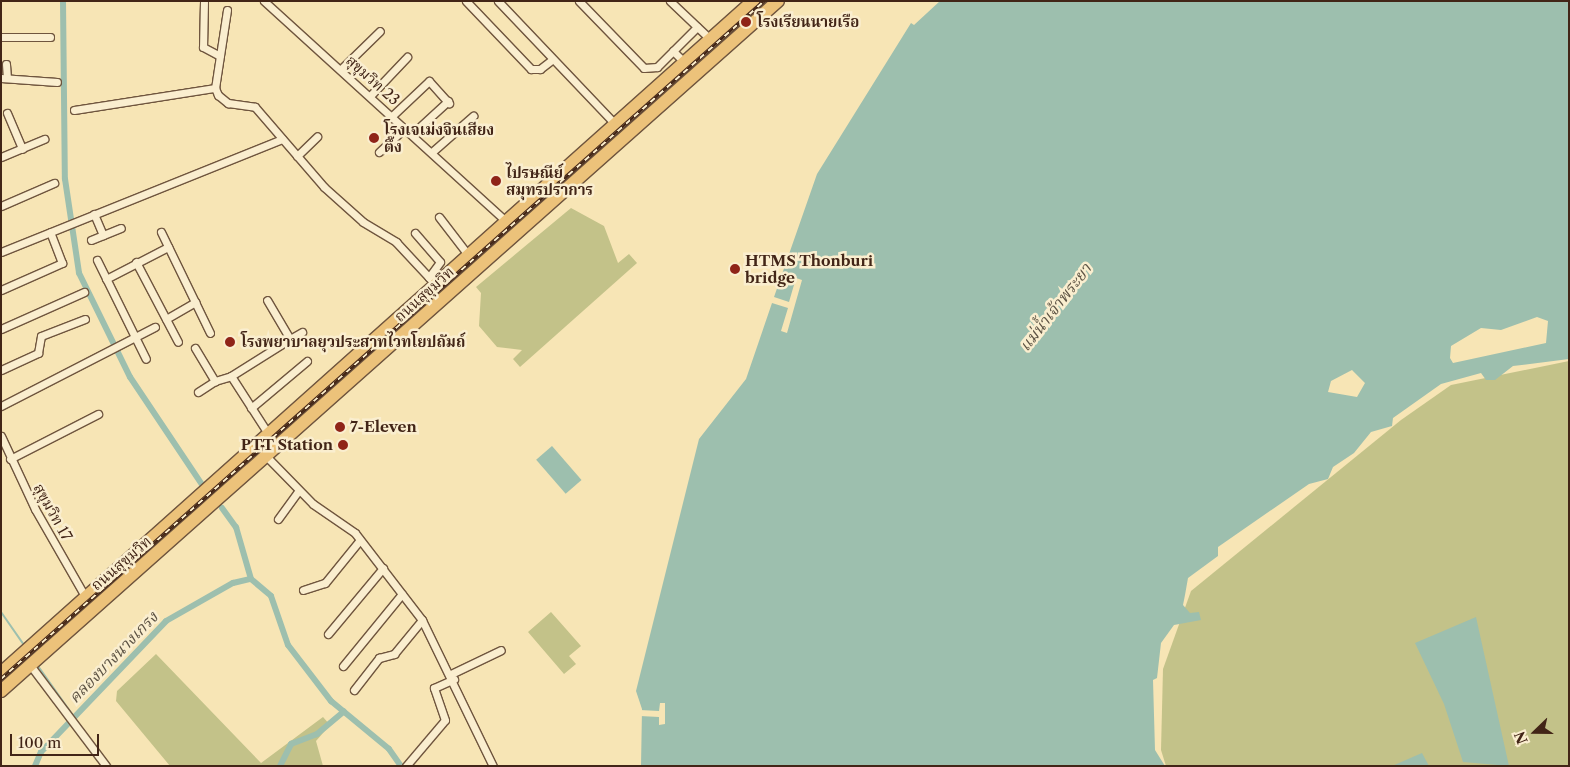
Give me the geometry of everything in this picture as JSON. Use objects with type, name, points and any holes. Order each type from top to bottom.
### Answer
[{"type":"highway","name":"ถนนสุขุมวิท","points":[[1,673],[269,435],[433,281],[469,256],[753,1]]},
{"type":"highway","name":"ถนนสุขุมวิท","points":[[1,691],[778,1]]},
{"type":"highway","points":[[648,116],[645,97],[666,100]]},
{"type":"street","points":[[204,1],[202,47],[220,56]]},
{"type":"street","name":"สุขุมวิท 23","points":[[264,1],[507,222]]},
{"type":"street","points":[[466,1],[531,69],[540,69],[553,59]]},
{"type":"street","points":[[579,1],[644,68],[657,67],[697,27]]},
{"type":"street","points":[[670,1],[710,40]]},
{"type":"street","points":[[499,2],[616,125]]},
{"type":"street","points":[[226,10],[215,88],[228,103],[255,107],[324,187],[363,222],[396,242],[433,281],[440,262],[415,233]]},
{"type":"street","points":[[340,69],[380,31]]},
{"type":"street","points":[[1,37],[50,37]]},
{"type":"street","points":[[673,51],[684,62]]},
{"type":"street","points":[[370,96],[407,57]]},
{"type":"street","points":[[6,64],[4,78],[57,82]]},
{"type":"street","points":[[392,116],[429,81],[448,102],[412,134]]},
{"type":"street","points":[[74,110],[215,88]]},
{"type":"street","points":[[6,113],[22,148]]},
{"type":"street","points":[[432,152],[473,116]]},
{"type":"street","points":[[379,152],[405,128]]},
{"type":"street","points":[[297,156],[317,137]]},
{"type":"street","points":[[1,157],[44,139]]},
{"type":"street","points":[[1,252],[282,139]]},
{"type":"street","points":[[1,206],[54,183]]},
{"type":"street","points":[[94,214],[103,235]]},
{"type":"street","points":[[439,218],[469,256]]},
{"type":"street","points":[[91,240],[121,228]]},
{"type":"street","points":[[1,290],[62,263],[50,232]]},
{"type":"street","points":[[161,232],[210,333]]},
{"type":"street","points":[[106,279],[168,247]]},
{"type":"street","points":[[98,260],[134,340],[146,359]]},
{"type":"street","points":[[136,262],[178,342]]},
{"type":"street","points":[[1,329],[84,292]]},
{"type":"street","points":[[267,300],[290,339]]},
{"type":"street","points":[[166,319],[196,302]]},
{"type":"street","points":[[1,370],[38,353],[41,336],[85,319]]},
{"type":"street","points":[[1,406],[134,340],[156,327]]},
{"type":"street","points":[[198,392],[215,382],[231,376],[302,332]]},
{"type":"street","points":[[196,348],[215,382]]},
{"type":"street","points":[[251,408],[307,361]]},
{"type":"street","points":[[231,376],[269,435]]},
{"type":"street","points":[[10,459],[98,414]]},
{"type":"street","name":"สุขุมวิท 17","points":[[1,436],[10,459],[86,598]]},
{"type":"street","points":[[266,456],[298,491],[360,540],[422,620],[453,677],[493,766]]},
{"type":"street","points":[[278,519],[298,491]]},
{"type":"street","points":[[303,590],[325,583],[360,540]]},
{"type":"street","points":[[328,634],[383,568]]},
{"type":"street","points":[[343,666],[402,594]]},
{"type":"street","points":[[354,690],[379,658],[394,654],[422,620]]},
{"type":"street","points":[[406,766],[445,720],[434,688],[501,650]]},
{"type":"street","points":[[30,665],[58,705],[105,765]]},
{"type":"shaded area","points":[[571,208],[604,226],[618,263],[629,254],[637,263],[520,367],[513,359],[522,350],[497,347],[479,326],[481,293],[476,287]]},
{"type":"shaded area","points":[[1569,361],[1569,766],[1166,766],[1161,750],[1163,669],[1191,591],[1401,420],[1451,385]]},
{"type":"shaded area","points":[[551,612],[581,646],[569,656],[576,664],[564,674],[528,632]]},
{"type":"shaded area","points":[[156,654],[261,763],[323,717],[330,725],[316,741],[323,766],[170,766],[116,701],[117,691]]},
{"type":"water","name":"แม่น้ำเจ้าพระยา","points":[[940,1],[1569,1],[1569,359],[1513,366],[1495,380],[1486,380],[1481,373],[1441,384],[1393,418],[1392,426],[1371,432],[1354,453],[1333,467],[1328,479],[1309,484],[1218,547],[1218,556],[1188,578],[1183,605],[1190,613],[1199,612],[1201,620],[1174,625],[1161,643],[1157,678],[1153,680],[1155,750],[1165,766],[641,766],[642,709],[636,691],[699,439],[746,379],[772,303],[788,308],[781,331],[787,333],[802,280],[796,278],[789,302],[774,297],[817,174],[911,23],[914,25]],"holes":[[[1537,317],[1548,321],[1546,343],[1453,363],[1450,358],[1451,346],[1481,328],[1501,330]],[[1352,370],[1365,383],[1357,397],[1328,392],[1331,381]]]},
{"type":"water","points":[[552,446],[582,480],[566,494],[536,460]]},
{"type":"water","points":[[1476,617],[1509,766],[1463,762],[1444,704],[1415,643]]},
{"type":"water","points":[[1422,753],[1429,766],[1392,766]]},
{"type":"pier","points":[[660,703],[665,703],[665,724],[659,725],[659,717],[640,716],[640,710],[659,711]]},
{"type":"waterway","points":[[63,1],[65,179],[79,273],[130,377],[203,486]]},
{"type":"waterway","points":[[222,508],[236,527],[251,579]]},
{"type":"waterway","name":"คลองบางนางเกรง","points":[[35,766],[41,752],[166,621],[233,583],[251,579],[271,596],[288,645],[331,701],[389,749],[401,766]]},
{"type":"waterway","points":[[1,612],[24,645]]},
{"type":"waterway","points":[[38,666],[74,717]]},
{"type":"waterway","points":[[280,766],[291,744],[317,734],[344,711]]},
{"type":"railway","points":[[1,679],[764,1]]},
{"type":"place","name":"โรงเรียนนายเรือ","points":[[746,22]]},
{"type":"place","name":"โรงเจเม่งจินเสียง ตึ๊ง","points":[[374,138]]},
{"type":"place","name":"ไปรษณีย์ สมุทรปราการ","points":[[496,181]]},
{"type":"place","name":"HTMS Thonburi bridge","points":[[735,269]]},
{"type":"place","name":"โรงพยาบาลยุวประสาทไวทโยปถัมถ์","points":[[230,342]]},
{"type":"place","name":"7-Eleven","points":[[340,427]]},
{"type":"place","name":"PTT Station","points":[[343,445]]}]
